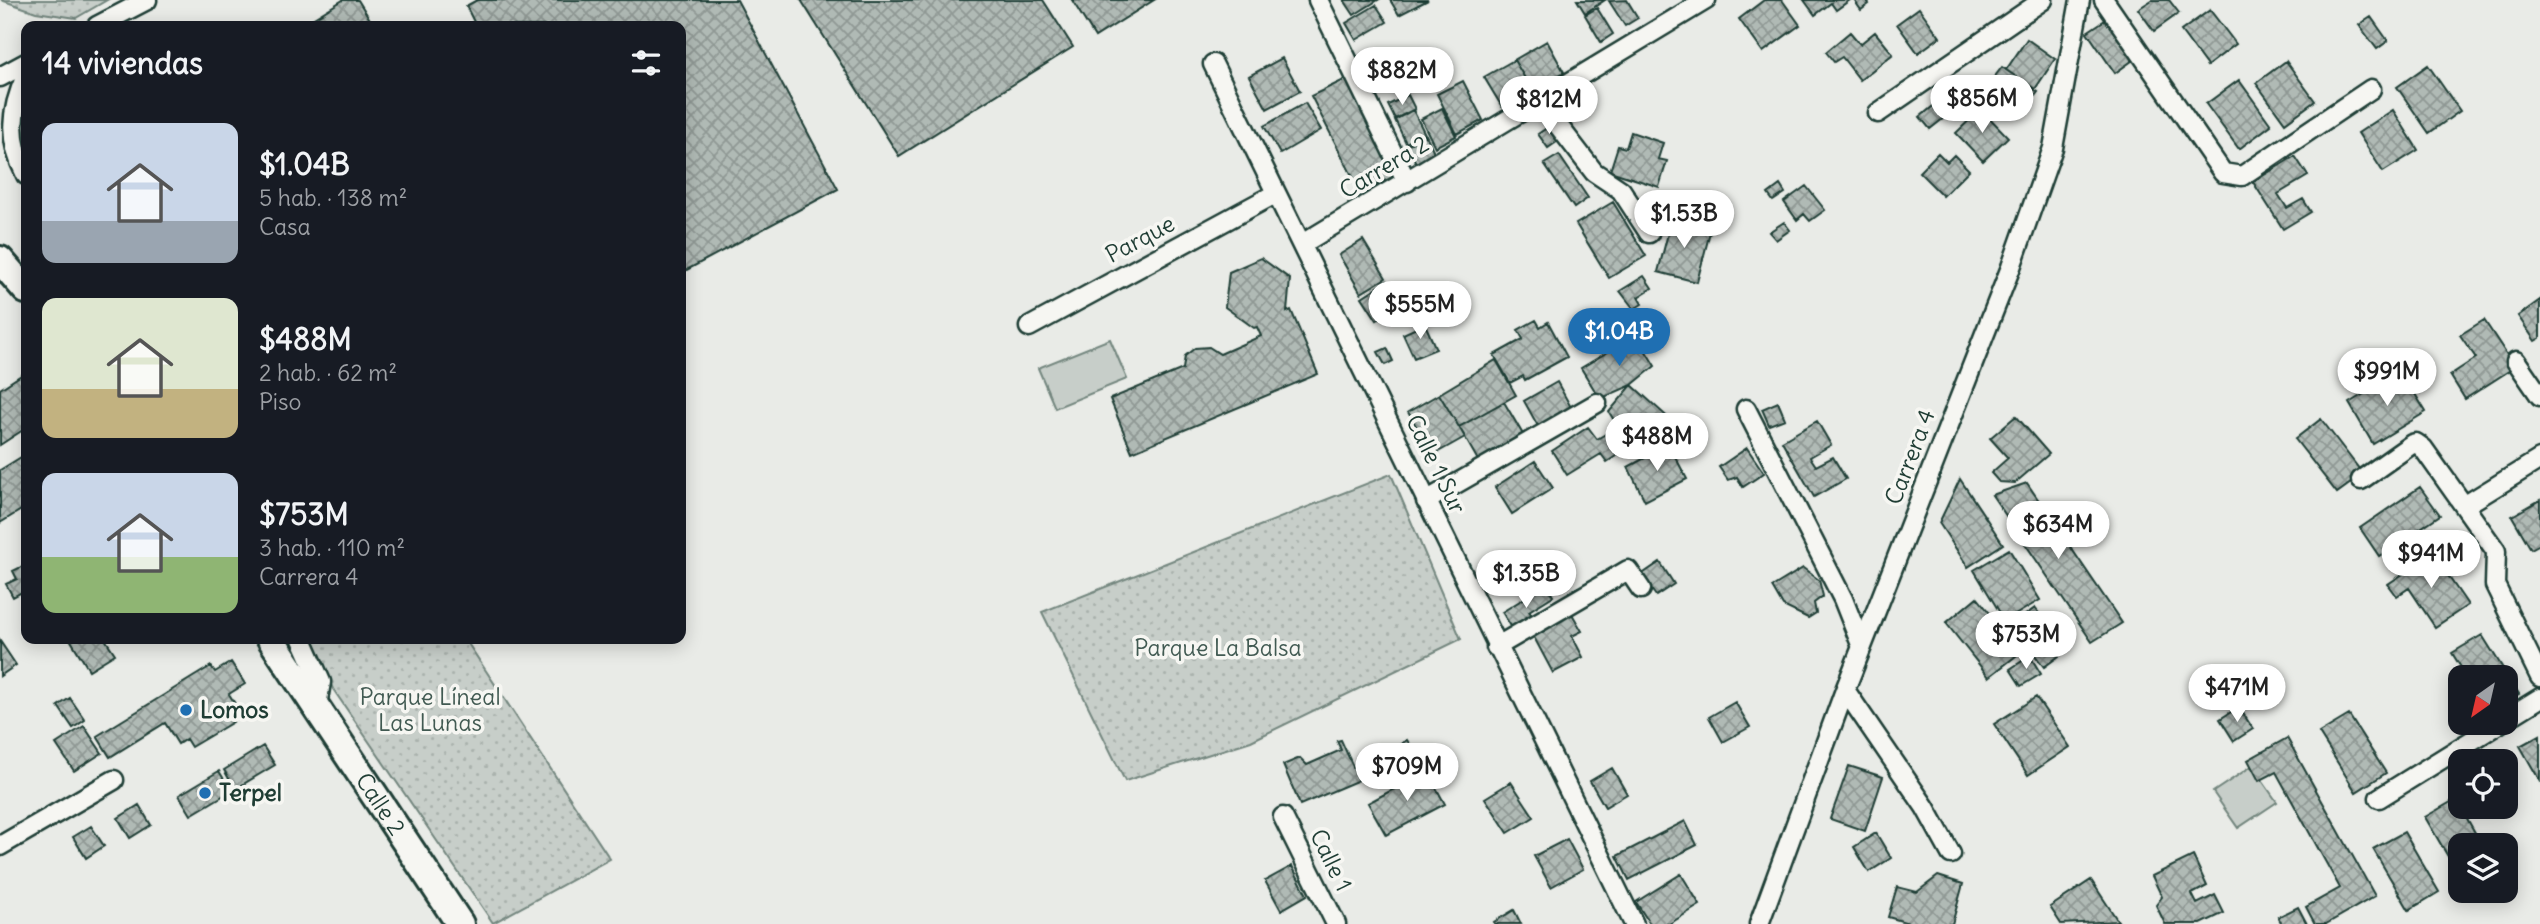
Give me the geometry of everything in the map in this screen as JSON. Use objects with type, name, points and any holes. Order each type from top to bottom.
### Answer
[{"type":"main road","points":[[0,260],[21,284]]},
{"type":"main road","name":"Calle 2","points":[[275,644],[457,923]]},
{"type":"street","points":[[107,21],[147,0]]},
{"type":"street","points":[[1318,0],[1407,182]]},
{"type":"street","name":"Carrera 2","points":[[1302,244],[1706,0]]},
{"type":"street","points":[[1878,113],[2043,0]]},
{"type":"street","name":"Carrera 4","points":[[1759,924],[1845,690],[2011,267],[2053,149],[2080,0]]},
{"type":"street","points":[[2104,0],[2223,173],[2242,176],[2371,89]]},
{"type":"street","name":"Calle 1 Sur","points":[[1213,64],[1496,647],[1634,924]]},
{"type":"street","points":[[0,77],[21,66]]},
{"type":"street","points":[[21,88],[11,127],[15,154],[21,165]]},
{"type":"street","points":[[1542,100],[1594,172],[1621,190],[1649,233]]},
{"type":"street","name":"Parque","points":[[1029,327],[1275,194]]},
{"type":"street","points":[[2516,361],[2540,396]]},
{"type":"street","points":[[1426,501],[1597,403]]},
{"type":"street","points":[[1746,409],[1843,599],[1862,647]]},
{"type":"street","points":[[2361,480],[2412,444],[2419,445],[2496,551],[2495,584],[2540,677]]},
{"type":"street","points":[[2464,506],[2540,459]]},
{"type":"street","points":[[1496,647],[1628,570],[1641,589]]},
{"type":"street","points":[[304,644],[321,681],[317,706]]},
{"type":"street","points":[[1845,690],[1925,807],[1951,854]]},
{"type":"street","points":[[2518,712],[2540,698]]},
{"type":"street","points":[[2379,798],[2481,735]]},
{"type":"street","points":[[0,846],[114,780]]},
{"type":"street","name":"Calle 1","points":[[1283,817],[1336,924]]},
{"type":"green space","points":[[1,0],[107,0],[76,18],[36,12]]},
{"type":"green space","points":[[1110,339],[1127,379],[1055,408],[1038,368]]},
{"type":"green space","name":"Parque La Balsa","points":[[1391,474],[1461,639],[1251,741],[1125,781],[1042,612]]},
{"type":"green space","name":"Parque Líneal Las Lunas","points":[[315,644],[468,644],[610,859],[493,923],[333,689]]},
{"type":"green space","points":[[2252,766],[2277,802],[2238,828],[2213,792]]},
{"type":"building","points":[[343,0],[358,0],[371,21],[309,21]]},
{"type":"building","points":[[477,0],[737,0],[838,189],[686,270],[686,21],[474,21],[466,6]]},
{"type":"building","points":[[801,0],[1043,0],[1073,47],[899,156]]},
{"type":"building","points":[[1072,0],[1154,0],[1095,37]]},
{"type":"building","points":[[1344,0],[1378,0],[1354,15]]},
{"type":"building","points":[[1390,0],[1428,0],[1399,15]]},
{"type":"building","points":[[1577,0],[1605,0],[1585,13]]},
{"type":"building","points":[[1627,0],[1638,18],[1625,26],[1609,1]]},
{"type":"building","points":[[1764,0],[1782,0],[1800,25],[1763,52],[1739,19]]},
{"type":"building","points":[[1804,0],[1850,0],[1836,10],[1831,3],[1815,15]]},
{"type":"building","points":[[1854,0],[1866,0],[1869,4],[1861,10]]},
{"type":"building","points":[[2152,0],[2169,0],[2179,13],[2154,31],[2138,9]]},
{"type":"building","points":[[1376,5],[1387,22],[1356,40],[1346,23]]},
{"type":"building","points":[[1597,8],[1613,34],[1601,42],[1585,15]]},
{"type":"building","points":[[1919,8],[1940,37],[1918,53],[1897,24]]},
{"type":"building","points":[[2210,10],[2236,44],[2207,66],[2181,31]]},
{"type":"building","points":[[2371,17],[2388,41],[2377,49],[2359,25]]},
{"type":"building","points":[[2108,18],[2136,58],[2115,73],[2087,32]]},
{"type":"building","points":[[1850,32],[1860,44],[1875,32],[1893,54],[1860,80],[1842,57],[1834,62],[1826,52]]},
{"type":"building","points":[[2027,39],[2055,59],[2035,89],[2006,70]]},
{"type":"building","points":[[1547,41],[1564,72],[1532,90],[1514,60]]},
{"type":"building","points":[[1412,55],[1424,73],[1398,90],[1393,82],[1385,86],[1378,76]]},
{"type":"building","points":[[1282,58],[1300,91],[1267,109],[1249,76]]},
{"type":"building","points":[[1514,60],[1532,90],[1502,107],[1484,77]]},
{"type":"building","points":[[2286,61],[2315,101],[2285,123],[2256,83]]},
{"type":"building","points":[[2428,65],[2460,111],[2429,133],[2397,87]]},
{"type":"building","points":[[2002,67],[2038,92],[2028,105],[1992,80]]},
{"type":"building","points":[[1348,78],[1397,175],[1361,193],[1311,96]]},
{"type":"building","points":[[2239,80],[2271,125],[2239,149],[2206,104]]},
{"type":"building","points":[[1463,81],[1483,120],[1457,134],[1437,94]]},
{"type":"building","points":[[1408,95],[1415,109],[1395,119],[1388,105]]},
{"type":"building","points":[[1944,97],[1954,110],[1930,129],[1920,117]]},
{"type":"building","points":[[1305,103],[1321,130],[1280,154],[1264,126]]},
{"type":"building","points":[[1442,108],[1456,136],[1435,147],[1421,119]]},
{"type":"building","points":[[1981,109],[2008,137],[1983,161],[1956,133]]},
{"type":"building","points":[[1413,110],[1425,134],[1406,143],[1395,120]]},
{"type":"building","points":[[2393,110],[2418,150],[2383,172],[2358,133]]},
{"type":"building","points":[[1551,125],[1561,139],[1548,148],[1538,134]]},
{"type":"building","points":[[1631,132],[1663,143],[1658,159],[1667,161],[1659,187],[1610,171],[1618,146],[1626,148]]},
{"type":"building","points":[[1426,135],[1435,154],[1416,163],[1407,145]]},
{"type":"building","points":[[1938,153],[1947,162],[1954,155],[1969,170],[1943,196],[1919,172]]},
{"type":"building","points":[[1559,155],[1588,198],[1574,208],[1544,164]]},
{"type":"building","points":[[2295,156],[2308,176],[2278,194],[2287,208],[2303,199],[2311,212],[2283,229],[2253,182]]},
{"type":"building","points":[[1780,185],[1785,193],[1773,201],[1768,194]]},
{"type":"building","points":[[1806,186],[1825,210],[1810,221],[1804,214],[1797,220],[1784,202]]},
{"type":"building","points":[[1613,202],[1646,256],[1609,278],[1576,224]]},
{"type":"building","points":[[1672,218],[1711,228],[1697,282],[1658,272]]},
{"type":"building","points":[[1784,222],[1790,230],[1776,240],[1769,232]]},
{"type":"building","points":[[1363,240],[1386,278],[1361,293],[1339,255]]},
{"type":"building","points":[[1261,258],[1290,279],[1287,312],[1291,310],[1318,374],[1132,452],[1110,399],[1183,369],[1185,356],[1195,348],[1209,347],[1220,354],[1261,336],[1257,327],[1254,328],[1225,307],[1229,272]]},
{"type":"building","points":[[1644,276],[1652,288],[1638,297],[1642,304],[1634,309],[1620,291]]},
{"type":"building","points":[[1387,281],[1402,304],[1377,320],[1362,297]]},
{"type":"building","points":[[2540,300],[2540,338],[2535,341],[2518,316]]},
{"type":"building","points":[[1536,320],[1540,327],[1548,322],[1567,357],[1525,380],[1523,376],[1510,383],[1494,355],[1523,339],[1518,330]]},
{"type":"building","points":[[2484,320],[2515,367],[2465,399],[2450,375],[2476,358],[2460,335]]},
{"type":"building","points":[[1425,324],[1436,349],[1414,358],[1403,334]]},
{"type":"building","points":[[1636,335],[1655,366],[1632,385],[1600,399],[1581,368]]},
{"type":"building","points":[[1387,348],[1393,361],[1385,365],[1378,352]]},
{"type":"building","points":[[1496,360],[1516,395],[1459,427],[1439,394]]},
{"type":"building","points":[[2401,371],[2426,412],[2373,444],[2349,403]]},
{"type":"building","points":[[21,375],[21,431],[0,445],[0,389]]},
{"type":"building","points":[[1557,382],[1572,409],[1539,428],[1524,401]]},
{"type":"building","points":[[1632,385],[1673,422],[1631,448],[1609,412]]},
{"type":"building","points":[[1439,394],[1465,437],[1433,455],[1408,412]]},
{"type":"building","points":[[1504,402],[1525,438],[1480,464],[1459,427]]},
{"type":"building","points":[[1778,402],[1785,419],[1769,425],[1762,409]]},
{"type":"building","points":[[2016,416],[2049,454],[2015,483],[1999,482],[1991,473],[2008,458],[1990,438]]},
{"type":"building","points":[[2321,419],[2363,474],[2337,493],[2295,439]]},
{"type":"building","points":[[1817,421],[1831,445],[1810,457],[1816,466],[1833,457],[1846,479],[1814,497],[1782,441]]},
{"type":"building","points":[[1588,427],[1597,439],[1609,432],[1622,452],[1607,462],[1601,454],[1567,475],[1552,451]]},
{"type":"building","points":[[1669,445],[1687,479],[1645,501],[1628,467]]},
{"type":"building","points":[[1747,448],[1764,473],[1743,487],[1737,477],[1728,480],[1719,467]]},
{"type":"building","points":[[21,457],[21,510],[0,523],[0,470]]},
{"type":"building","points":[[1535,461],[1553,488],[1512,514],[1495,487]]},
{"type":"building","points":[[1960,479],[2003,544],[1968,567],[1939,523]]},
{"type":"building","points":[[2027,483],[2122,623],[2092,642],[1992,495]]},
{"type":"building","points":[[2420,487],[2440,515],[2379,556],[2360,528]]},
{"type":"building","points":[[2540,500],[2540,544],[2531,549],[2512,516]]},
{"type":"building","points":[[2009,549],[2040,600],[2005,621],[1974,570]]},
{"type":"building","points":[[2433,554],[2468,605],[2435,627],[2409,588],[2397,596],[2388,584]]},
{"type":"building","points":[[1660,562],[1674,584],[1656,596],[1641,575]]},
{"type":"building","points":[[21,567],[21,593],[13,597],[6,584],[17,579],[13,571]]},
{"type":"building","points":[[1803,568],[1819,580],[1823,596],[1814,603],[1816,613],[1808,618],[1783,606],[1772,587]]},
{"type":"building","points":[[1546,585],[1553,596],[1529,611],[1536,621],[1516,634],[1502,612]]},
{"type":"building","points":[[1977,597],[2021,652],[1989,677],[1946,623]]},
{"type":"building","points":[[1568,607],[1582,631],[1572,636],[1583,657],[1553,673],[1529,628]]},
{"type":"building","points":[[2035,608],[2047,624],[2041,633],[2059,656],[2044,667],[2012,625]]},
{"type":"building","points":[[2482,635],[2501,665],[2460,665],[2452,653]]},
{"type":"building","points":[[0,641],[16,665],[0,676]]},
{"type":"building","points":[[73,644],[108,644],[115,654],[89,670]]},
{"type":"building","points":[[2030,656],[2041,674],[2021,686],[2010,669]]},
{"type":"building","name":"Lomos","points":[[231,662],[245,684],[229,694],[237,707],[227,713],[233,722],[191,747],[186,739],[178,744],[165,723],[110,757],[97,736],[211,666],[215,672]]},
{"type":"building","points":[[2036,697],[2070,747],[2028,775],[1994,724]]},
{"type":"building","points":[[70,698],[85,720],[73,728],[58,706]]},
{"type":"building","points":[[1735,702],[1750,727],[1723,742],[1709,717]]},
{"type":"building","points":[[2239,707],[2253,729],[2234,741],[2220,719]]},
{"type":"building","points":[[2349,715],[2386,773],[2356,792],[2319,733]]},
{"type":"building","points":[[84,726],[102,753],[74,771],[56,744]]},
{"type":"building","points":[[2540,735],[2540,781],[2520,746]]},
{"type":"building","points":[[2287,738],[2375,896],[2326,924],[2315,924],[2306,907],[2340,888],[2276,772],[2259,781],[2248,760]]},
{"type":"building","points":[[1341,740],[1359,780],[1300,805],[1283,765],[1300,758],[1307,765],[1341,750],[1337,741]]},
{"type":"building","points":[[1407,740],[1421,761],[1398,776],[1385,755]]},
{"type":"building","name":"Terpel","points":[[263,746],[275,765],[235,789],[224,770]]},
{"type":"building","points":[[1849,766],[1883,777],[1865,831],[1830,819]]},
{"type":"building","points":[[1612,768],[1627,794],[1605,807],[1590,781]]},
{"type":"building","name":"Terpel","points":[[219,771],[231,791],[191,815],[179,795]]},
{"type":"building","points":[[1427,771],[1445,804],[1386,835],[1368,803]]},
{"type":"building","points":[[1511,782],[1534,817],[1508,833],[1485,798]]},
{"type":"building","points":[[2448,804],[2448,819],[2467,819],[2475,833],[2448,833],[2448,856],[2425,817]]},
{"type":"building","points":[[139,805],[151,825],[130,838],[118,818]]},
{"type":"building","points":[[1685,821],[1697,845],[1629,880],[1617,856]]},
{"type":"building","points":[[91,826],[104,846],[86,858],[73,837]]},
{"type":"building","points":[[2404,832],[2439,892],[2409,910],[2373,849]]},
{"type":"building","points":[[1876,833],[1891,858],[1869,872],[1854,847]]},
{"type":"building","points":[[1567,839],[1583,869],[1551,887],[1534,856]]},
{"type":"building","points":[[2193,856],[2207,886],[2192,894],[2197,904],[2215,895],[2224,913],[2201,924],[2165,924],[2156,905],[2162,897],[2152,876]]},
{"type":"building","points":[[1292,866],[1307,895],[1281,910],[1265,881]]},
{"type":"building","points":[[1681,874],[1700,905],[1669,924],[1650,924],[1636,902]]},
{"type":"building","points":[[1938,876],[1963,884],[1952,924],[1912,924],[1888,917],[1897,887],[1917,892]]},
{"type":"building","points":[[2091,880],[2118,921],[2061,924],[2050,907]]},
{"type":"building","points":[[2298,907],[2307,924],[2282,924],[2278,917]]},
{"type":"building","points":[[1514,910],[1521,924],[1495,924],[1494,922]]},
{"type":"place","name":"Lomos","points":[[186,710]]},
{"type":"place","name":"Terpel","points":[[205,793]]}]
